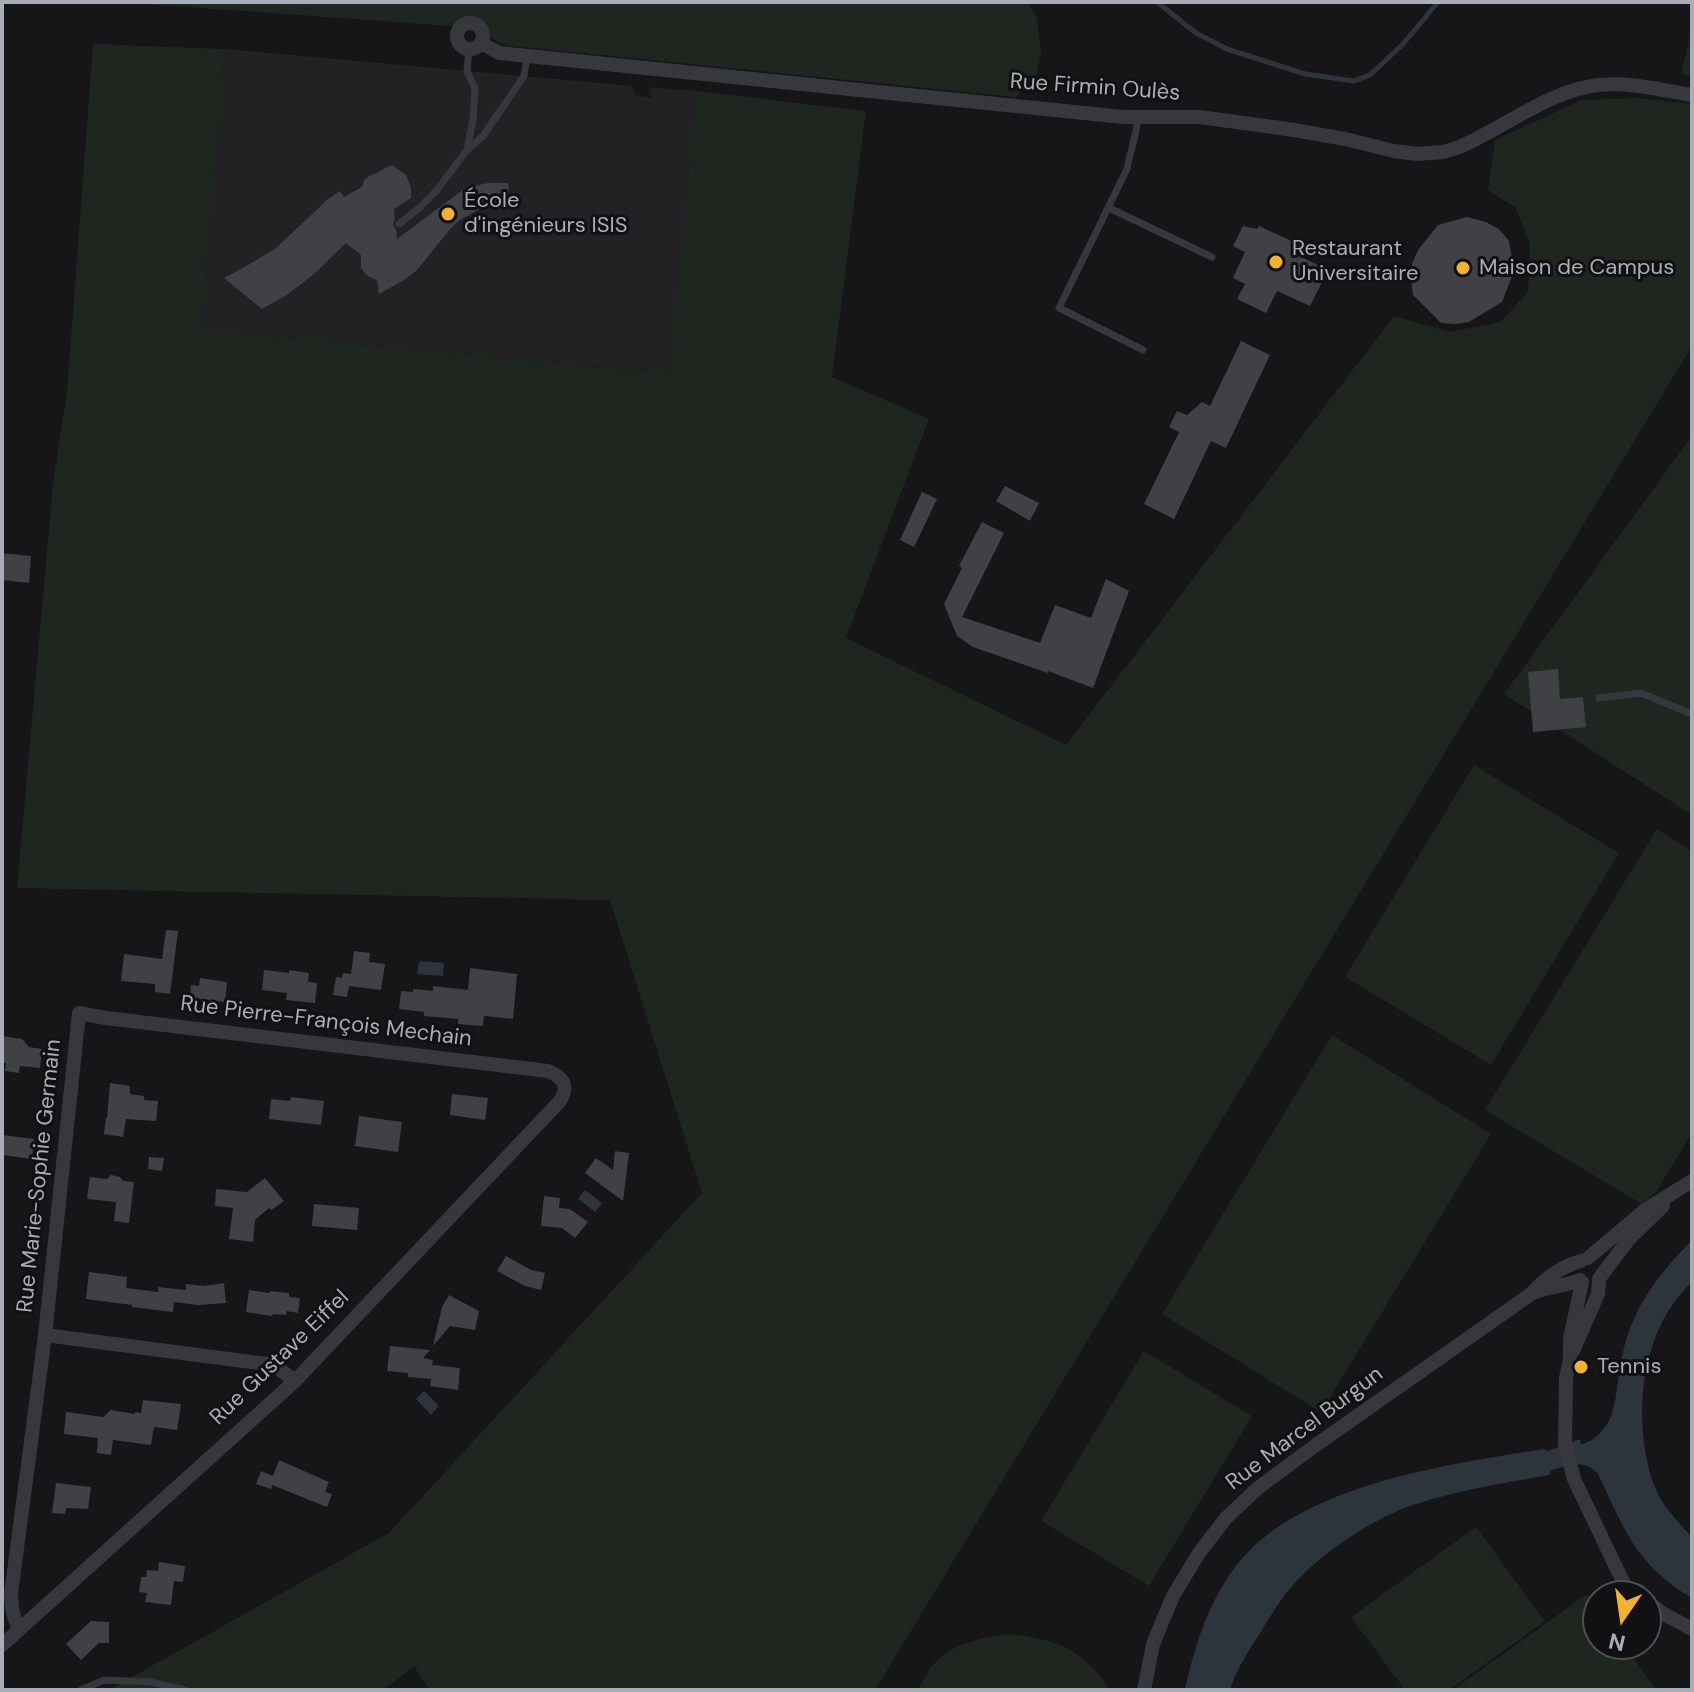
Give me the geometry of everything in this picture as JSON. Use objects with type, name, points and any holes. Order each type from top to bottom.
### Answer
[{"type":"street","name":"Rue Firmin Oulès","points":[[475,46],[527,56],[1138,117],[1200,117],[1345,139],[1394,151],[1430,154],[1471,142],[1516,117],[1576,90],[1598,85],[1625,85],[1692,95]]},
{"type":"street","name":"Rue Pierre-François Mechain","points":[[79,1013],[548,1071],[565,1083]]},
{"type":"street","name":"Rue Marie-Sophie Germain","points":[[20,1628],[13,1614],[11,1594],[45,1335],[79,1013]]},
{"type":"street","name":"Rue Gustave Eiffel","points":[[2,1645],[295,1381],[551,1111],[563,1095],[565,1083]]},
{"type":"street","points":[[1581,1281],[1593,1283],[1600,1278],[1629,1239],[1686,1185]]},
{"type":"street","name":"Rue Marcel Burgun","points":[[1144,1690],[1153,1644],[1173,1596],[1199,1553],[1226,1518],[1258,1488],[1531,1294],[1546,1277],[1584,1260],[1645,1210],[1686,1185]]},
{"type":"street","points":[[1570,1358],[1598,1294],[1602,1269],[1598,1262],[1584,1260],[1577,1268],[1581,1281],[1566,1378],[1565,1443],[1574,1479],[1622,1580]]},
{"type":"street","name":"Rue Marcel Burgun","points":[[1531,1294],[1552,1286],[1581,1281]]},
{"type":"street","points":[[45,1335],[274,1365],[295,1381]]},
{"type":"street","points":[[1662,1613],[1692,1629]]},
{"type":"lane","points":[[467,150],[475,89],[467,71],[475,46]]},
{"type":"lane","points":[[399,224],[437,190],[467,150],[483,136],[524,76],[527,56]]},
{"type":"lane","points":[[1138,117],[1127,169],[1059,308],[1143,350]]},
{"type":"lane","points":[[1109,208],[1212,257]]},
{"type":"lane","points":[[1599,698],[1641,693],[1692,714]]},
{"type":"lane","points":[[81,1690],[104,1680],[151,1682],[185,1690]]},
{"type":"shaded area","points":[[117,2],[1028,2],[1037,18],[1041,53],[1036,77],[1016,97],[512,46],[493,39],[483,23],[470,18],[453,26]]},
{"type":"shaded area","points":[[1692,28],[1692,76],[1681,74]]},
{"type":"shaded area","points":[[93,44],[225,49],[201,330],[670,373],[696,91],[866,111],[832,377],[929,419],[846,638],[1066,745],[1394,316],[1450,332],[1500,322],[1528,292],[1530,245],[1516,208],[1488,190],[1495,140],[1582,100],[1638,98],[1692,104],[1692,346],[875,1690],[430,1690],[414,1666],[384,1690],[109,1690],[389,1533],[702,1193],[610,900],[17,888],[53,483],[67,392]]},
{"type":"shaded area","name":"École d'ingénieurs ISIS","points":[[225,49],[632,86],[636,95],[652,98],[649,87],[696,91],[671,373],[201,330]]},
{"type":"shaded area","points":[[1692,436],[1692,815],[1504,694]]},
{"type":"shaded area","points":[[1474,765],[1619,853],[1491,1065],[1345,977]]},
{"type":"shaded area","points":[[1657,829],[1692,851],[1692,1133],[1656,1192],[1642,1204],[1485,1110]]},
{"type":"shaded area","points":[[419,961],[444,963],[443,976],[417,974]]},
{"type":"shaded area","points":[[1332,1035],[1491,1134],[1321,1412],[1162,1314]]},
{"type":"shaded area","points":[[585,1190],[602,1203],[595,1212],[578,1199]]},
{"type":"shaded area","points":[[1692,1240],[1692,1282],[1661,1324],[1651,1350],[1642,1403],[1643,1430],[1653,1482],[1664,1505],[1692,1537],[1692,1598],[1658,1573],[1634,1545],[1598,1474],[1588,1466],[1570,1465],[1551,1470],[1549,1475],[1432,1499],[1366,1527],[1319,1560],[1289,1590],[1245,1657],[1230,1690],[1185,1690],[1194,1653],[1215,1599],[1248,1552],[1277,1528],[1310,1508],[1387,1480],[1468,1462],[1544,1449],[1548,1451],[1580,1439],[1581,1445],[1596,1437],[1612,1414],[1623,1352],[1634,1319],[1659,1278]]},
{"type":"shaded area","points":[[1144,1351],[1252,1416],[1149,1586],[1041,1521]]},
{"type":"shaded area","points":[[424,1391],[439,1406],[431,1415],[416,1399]]},
{"type":"shaded area","points":[[1476,1527],[1545,1621],[1449,1690],[1405,1690],[1351,1617]]},
{"type":"shaded area","points":[[1582,1598],[1582,1660],[1634,1660],[1656,1690],[1453,1690]]},
{"type":"shaded area","points":[[1008,1634],[1040,1639],[1067,1648],[1090,1664],[1109,1690],[917,1690],[931,1667],[947,1653],[977,1640]]},
{"type":"building","points":[[392,165],[406,175],[411,188],[411,198],[394,209],[393,224],[397,239],[464,189],[487,183],[508,183],[510,199],[489,204],[460,220],[416,271],[379,294],[377,280],[361,268],[361,255],[346,243],[314,274],[262,309],[224,278],[276,248],[340,191],[344,197],[362,187],[368,177]]},
{"type":"building","name":"Maison de Campus","points":[[1467,217],[1499,229],[1509,241],[1514,271],[1502,302],[1469,322],[1441,323],[1413,295],[1412,264],[1418,250],[1438,225]]},
{"type":"building","name":"Restaurant Universitaire","points":[[1243,226],[1257,229],[1259,226],[1300,245],[1295,254],[1328,270],[1310,306],[1277,291],[1266,313],[1237,299],[1245,284],[1233,278],[1245,252],[1233,246]]},
{"type":"building","points":[[1241,341],[1270,355],[1226,448],[1211,441],[1174,519],[1144,504],[1179,432],[1169,427],[1177,411],[1187,415],[1202,402],[1210,406]]},
{"type":"building","points":[[1005,486],[1039,503],[1030,521],[996,501]]},
{"type":"building","points":[[922,492],[937,499],[914,547],[900,540]]},
{"type":"building","points":[[982,522],[1004,533],[962,617],[1040,643],[1055,605],[1091,618],[1106,579],[1129,591],[1093,688],[973,647],[957,636],[944,604]]},
{"type":"building","points":[[2,553],[31,556],[29,583],[2,580]]},
{"type":"building","points":[[1558,669],[1560,699],[1583,697],[1586,727],[1533,732],[1528,672]]},
{"type":"building","points":[[166,930],[178,931],[170,994],[155,992],[155,984],[121,981],[124,954],[162,959]]},
{"type":"building","points":[[354,951],[370,953],[369,962],[385,964],[381,990],[349,986],[347,997],[333,995],[336,977],[342,978],[343,973],[351,974]]},
{"type":"building","points":[[470,968],[517,974],[513,1019],[484,1016],[483,1026],[458,1024],[458,1019],[424,1016],[424,1012],[399,1009],[401,991],[433,991],[433,986],[468,990]]},
{"type":"building","points":[[264,970],[309,973],[308,982],[317,983],[315,1003],[286,1000],[287,993],[262,990]]},
{"type":"building","points":[[200,978],[227,982],[225,1002],[190,998],[191,985],[199,986]]},
{"type":"building","points":[[2,1036],[22,1039],[29,1047],[42,1049],[40,1068],[20,1066],[19,1073],[5,1071]]},
{"type":"building","points":[[110,1083],[130,1086],[130,1094],[144,1096],[144,1100],[158,1101],[156,1121],[126,1119],[123,1137],[104,1134]]},
{"type":"building","points":[[452,1094],[488,1098],[485,1120],[450,1115]]},
{"type":"building","points":[[291,1097],[324,1101],[321,1125],[269,1119],[271,1099],[290,1101]]},
{"type":"building","points":[[359,1116],[402,1122],[398,1152],[355,1146]]},
{"type":"building","points":[[2,1135],[34,1139],[32,1159],[2,1155]]},
{"type":"building","points":[[615,1151],[629,1153],[623,1201],[585,1173],[596,1158],[613,1170]]},
{"type":"building","points":[[149,1157],[164,1158],[162,1171],[148,1169]]},
{"type":"building","points":[[111,1175],[134,1182],[129,1223],[114,1221],[116,1202],[87,1199],[90,1177],[107,1179]]},
{"type":"building","points":[[265,1178],[284,1201],[255,1220],[253,1242],[229,1239],[233,1208],[215,1206],[216,1189],[247,1192]]},
{"type":"building","points":[[544,1196],[560,1198],[559,1208],[570,1209],[588,1222],[575,1238],[562,1228],[541,1226]]},
{"type":"building","points":[[314,1204],[359,1208],[357,1230],[312,1226]]},
{"type":"building","points":[[506,1256],[531,1270],[545,1273],[541,1290],[525,1286],[497,1271]]},
{"type":"building","points":[[89,1272],[127,1277],[126,1288],[158,1292],[158,1287],[186,1290],[186,1284],[204,1286],[224,1283],[226,1303],[198,1305],[174,1302],[173,1312],[86,1299]]},
{"type":"building","points":[[249,1290],[289,1293],[289,1297],[300,1298],[298,1313],[287,1311],[286,1315],[272,1316],[246,1312]]},
{"type":"building","points":[[449,1295],[479,1311],[475,1330],[450,1326],[433,1346],[442,1307]]},
{"type":"building","points":[[390,1346],[430,1350],[423,1358],[433,1360],[432,1365],[460,1368],[458,1390],[430,1386],[431,1379],[387,1371]]},
{"type":"building","points":[[143,1400],[181,1404],[177,1430],[154,1427],[151,1445],[113,1440],[111,1455],[97,1453],[98,1438],[64,1434],[66,1412],[103,1417],[111,1410],[135,1414],[141,1413]]},
{"type":"building","points":[[279,1460],[329,1482],[325,1492],[332,1494],[327,1507],[272,1485],[271,1489],[256,1484],[261,1471],[273,1476]]},
{"type":"building","points":[[56,1483],[91,1487],[88,1509],[66,1508],[65,1514],[52,1513]]},
{"type":"building","points":[[159,1562],[185,1566],[183,1582],[174,1581],[171,1605],[145,1602],[147,1593],[139,1592],[141,1577],[146,1577],[147,1570],[158,1571]]},
{"type":"building","points":[[91,1621],[109,1622],[109,1643],[99,1643],[81,1660],[66,1644]]},
{"type":"waterway","points":[[1157,2],[1196,33],[1227,49],[1305,74],[1354,81],[1370,75],[1403,44],[1438,2]]},
{"type":"place","name":"École d'ingénieurs ISIS","points":[[448,214]]},
{"type":"place","name":"Restaurant Universitaire","points":[[1276,262]]},
{"type":"place","name":"Maison de Campus","points":[[1463,268]]},
{"type":"place","name":"Tennis","points":[[1581,1367]]}]
